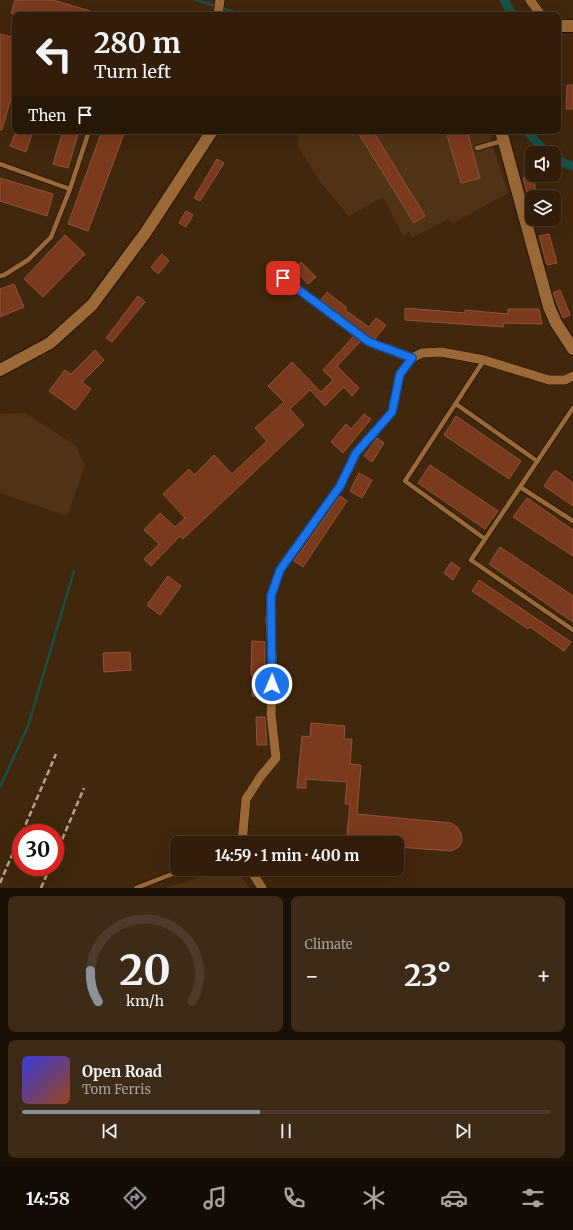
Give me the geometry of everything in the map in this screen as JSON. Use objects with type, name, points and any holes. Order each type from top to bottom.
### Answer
[{"type":"main road","points":[[561,26],[573,26]]},
{"type":"main road","points":[[0,370],[50,343],[92,305],[146,232],[210,134]]},
{"type":"main road","points":[[503,136],[549,307],[556,323],[573,349]]},
{"type":"street","points":[[530,0],[538,12]]},
{"type":"street","points":[[243,836],[246,800],[261,776],[276,758],[272,714],[273,669],[271,596],[280,570],[340,486],[356,453],[392,412],[400,374],[412,358],[422,353],[441,352],[484,360],[549,380],[565,380],[573,376]]},
{"type":"street","points":[[254,876],[262,888]]},
{"type":"lane","points":[[0,276],[28,260],[50,237],[70,189],[88,134]]},
{"type":"lane","points":[[478,148],[503,136]]},
{"type":"lane","points":[[0,164],[70,189]]},
{"type":"lane","points":[[283,278],[369,342],[412,358]]},
{"type":"lane","points":[[484,360],[405,481],[485,539]]},
{"type":"lane","points":[[456,404],[537,461]]},
{"type":"lane","points":[[573,408],[471,560],[573,630]]},
{"type":"lane","points":[[520,487],[573,521]]},
{"type":"lane","points":[[136,888],[170,875]]},
{"type":"shaded area","points":[[299,134],[489,134],[508,193],[452,224],[448,219],[412,238],[409,232],[403,236],[383,197],[349,216],[320,182],[297,145]]},
{"type":"shaded area","points":[[25,413],[75,445],[85,465],[67,516],[0,493],[0,414]]},
{"type":"shaded area","points":[[204,876],[241,876],[249,888],[164,888]]},
{"type":"building","points":[[15,0],[53,0],[94,12],[12,12],[11,13]]},
{"type":"building","points":[[0,34],[12,37],[12,95],[2,130],[0,130]]},
{"type":"building","points":[[567,85],[573,85],[573,109],[566,109]]},
{"type":"building","points":[[15,134],[32,134],[26,152],[10,146]]},
{"type":"building","points":[[62,134],[78,134],[68,168],[53,164]]},
{"type":"building","points":[[101,134],[124,134],[88,231],[68,224]]},
{"type":"building","points":[[359,134],[375,134],[425,216],[414,223]]},
{"type":"building","points":[[447,134],[468,134],[480,178],[461,183]]},
{"type":"building","points":[[217,159],[224,163],[200,201],[194,198]]},
{"type":"building","points":[[0,178],[53,194],[47,216],[0,201]]},
{"type":"building","points":[[523,178],[525,178],[525,182],[534,182],[536,190],[526,190]]},
{"type":"building","points":[[186,211],[193,215],[186,227],[179,223]]},
{"type":"building","points":[[549,234],[557,263],[547,265],[539,236]]},
{"type":"building","points":[[65,235],[85,254],[43,297],[24,279]]},
{"type":"building","points":[[162,254],[169,261],[158,274],[151,267]]},
{"type":"building","points":[[301,262],[316,277],[308,284],[294,269]]},
{"type":"building","points":[[14,284],[24,307],[0,317],[0,289]]},
{"type":"building","points":[[560,290],[570,315],[563,318],[553,293]]},
{"type":"building","points":[[327,292],[347,308],[345,310],[369,327],[376,318],[386,325],[374,340],[371,339],[320,301]]},
{"type":"building","points":[[138,296],[145,302],[112,342],[106,338]]},
{"type":"building","points":[[405,308],[465,313],[465,310],[508,314],[508,309],[539,309],[542,324],[504,323],[503,327],[405,320]]},
{"type":"building","points":[[354,336],[361,341],[337,366],[359,388],[352,396],[344,387],[325,406],[310,390],[290,409],[304,425],[183,539],[180,536],[151,566],[144,559],[159,544],[144,530],[160,513],[175,527],[185,518],[163,494],[189,469],[194,475],[214,455],[232,474],[267,441],[255,428],[284,402],[268,386],[292,362],[321,392],[333,380],[323,370]]},
{"type":"building","points":[[95,350],[104,360],[82,382],[91,389],[75,410],[49,391],[65,370],[71,374]]},
{"type":"building","points":[[364,414],[371,419],[343,453],[331,442],[346,424],[351,429]]},
{"type":"building","points":[[456,416],[521,461],[509,479],[444,435]]},
{"type":"building","points":[[377,438],[384,443],[372,462],[364,456]]},
{"type":"building","points":[[430,465],[498,511],[485,529],[418,483]]},
{"type":"building","points":[[555,470],[573,483],[573,506],[544,486]]},
{"type":"building","points":[[359,473],[372,480],[362,498],[350,491]]},
{"type":"building","points":[[340,496],[347,501],[303,567],[294,561]]},
{"type":"building","points":[[527,498],[573,530],[573,556],[513,517]]},
{"type":"building","points":[[500,547],[573,596],[573,622],[489,564]]},
{"type":"building","points":[[451,562],[460,568],[453,580],[444,573]]},
{"type":"building","points":[[168,576],[181,586],[160,615],[147,605]]},
{"type":"building","points":[[479,580],[571,642],[564,651],[530,627],[528,629],[472,591]]},
{"type":"building","points":[[252,641],[265,642],[264,697],[252,696]]},
{"type":"building","points":[[130,652],[131,670],[104,672],[103,653]]},
{"type":"building","points":[[256,717],[265,717],[267,745],[257,745]]},
{"type":"building","points":[[311,723],[345,726],[344,739],[352,739],[350,764],[361,765],[357,814],[451,823],[457,827],[461,833],[462,841],[459,847],[451,851],[404,848],[404,836],[348,836],[350,804],[345,804],[347,782],[306,779],[306,788],[297,788],[302,736],[310,737]]},
{"type":"waterway","points":[[196,0],[216,6]]},
{"type":"waterway","points":[[504,0],[511,12]]},
{"type":"waterway","points":[[221,8],[235,12]]},
{"type":"waterway","points":[[530,134],[540,146]]},
{"type":"waterway","points":[[561,161],[573,166]]},
{"type":"waterway","points":[[0,787],[28,726],[74,571]]},
{"type":"railway","points":[[26,824],[56,754]]},
{"type":"railway","points":[[64,835],[84,788]]},
{"type":"railway","points":[[0,883],[12,855]]},
{"type":"railway","points":[[41,888],[46,876]]},
{"type":"route","points":[[272,684],[273,669],[270,621],[271,596],[280,570],[340,486],[356,453],[392,412],[400,374],[412,358],[369,342],[283,278]]}]
